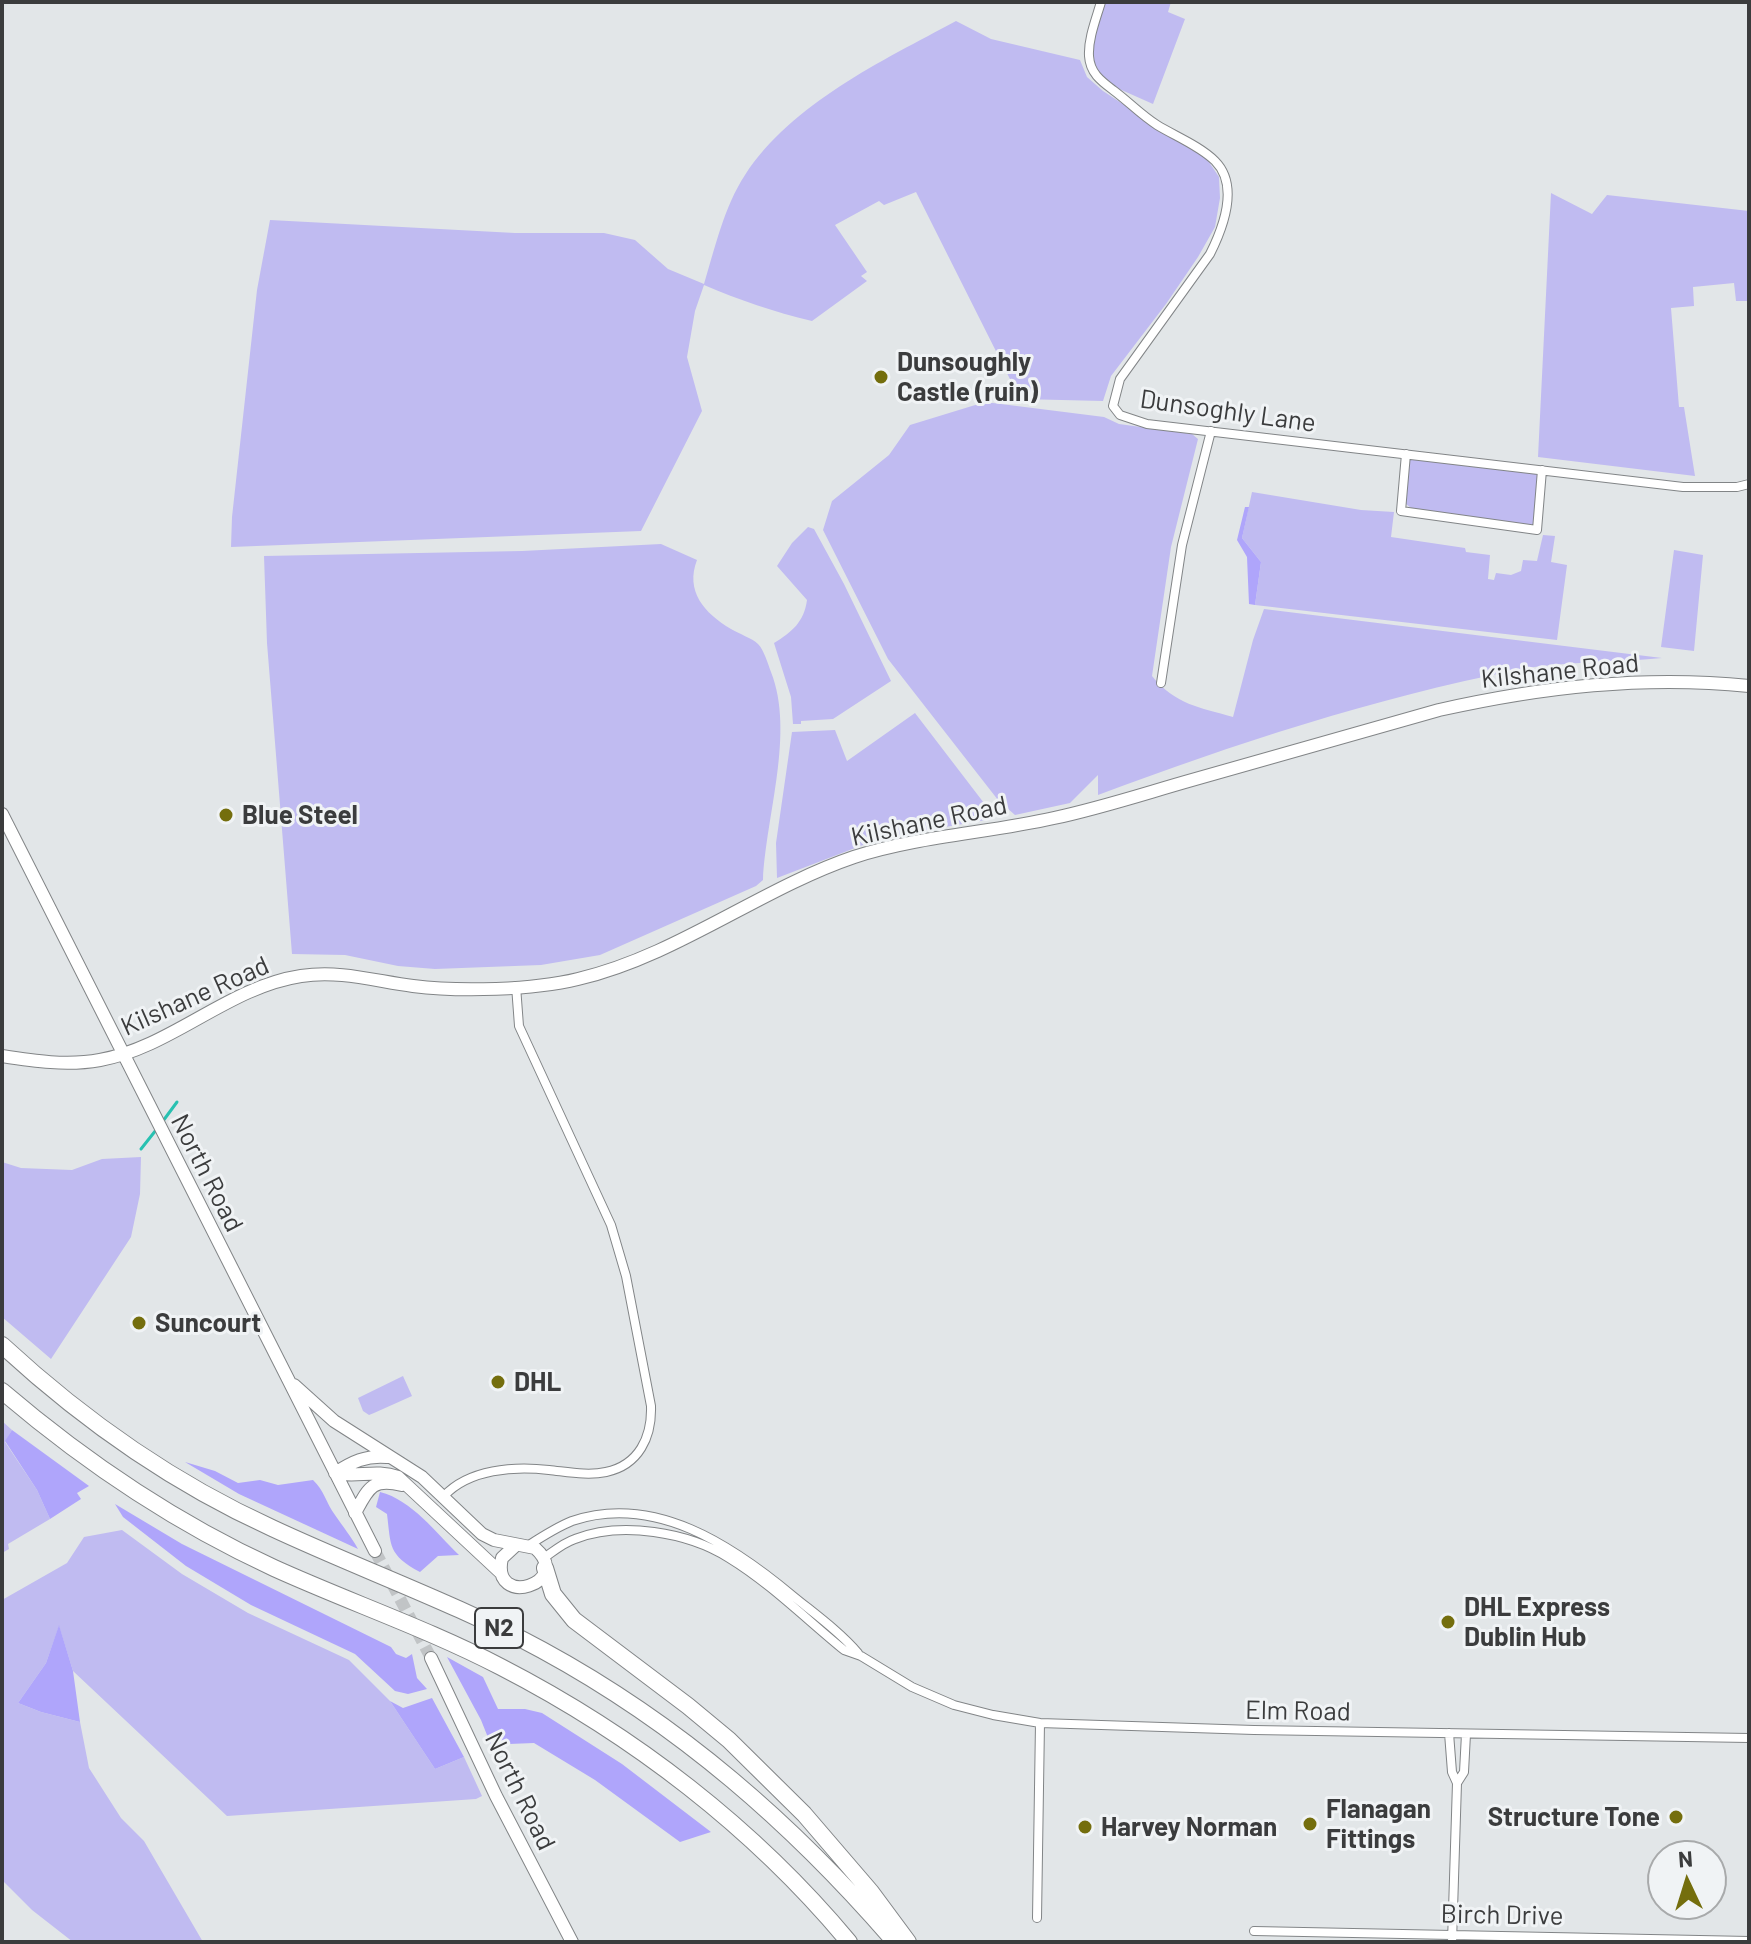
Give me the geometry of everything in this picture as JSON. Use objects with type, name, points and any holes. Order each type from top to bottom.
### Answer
[{"type":"highway","name":"N2","points":[[2,1345],[78,1409],[147,1458],[207,1495],[269,1527],[497,1627],[599,1683],[652,1718],[730,1777],[814,1852],[895,1942]]},
{"type":"highway","name":"N2","points":[[2,1391],[91,1461],[211,1535],[274,1567],[445,1640],[584,1713],[636,1747],[745,1835],[801,1887],[849,1942]]},
{"type":"highway","points":[[544,1563],[553,1594],[574,1620],[709,1723],[804,1814],[871,1892],[908,1942]]},
{"type":"main road","name":"Kilshane Road","points":[[2,1056],[42,1062],[102,1060],[122,1054],[252,990],[301,976],[348,974],[413,986],[445,988],[575,980],[613,969],[718,922],[775,891],[852,858],[885,848],[1086,811],[1439,710],[1495,697],[1603,683],[1684,681],[1749,686]]},
{"type":"main road","name":"North Road","points":[[2,814],[375,1551]]},
{"type":"main road","points":[[288,1381],[334,1421],[407,1466],[444,1496],[482,1534],[540,1552],[544,1563],[539,1582],[525,1588],[510,1585],[409,1486],[388,1474],[376,1472],[349,1476],[335,1473]]},
{"type":"main road","points":[[335,1473],[354,1461],[368,1457],[391,1458]]},
{"type":"main road","points":[[355,1513],[368,1488],[375,1484],[392,1482],[409,1486]]},
{"type":"main road","points":[[501,1573],[502,1558],[522,1545]]},
{"type":"main road","name":"North Road","points":[[431,1658],[496,1796],[572,1942]]},
{"type":"street","name":"Dunsoghly Lane","points":[[1101,2],[1089,56],[1101,83],[1152,122],[1214,160],[1227,180],[1226,214],[1210,254],[1120,379],[1113,406],[1120,415],[1130,420],[1211,431],[1683,487],[1737,487],[1749,484]]},
{"type":"street","points":[[1161,683],[1182,545],[1211,431]]},
{"type":"street","points":[[1406,454],[1401,511],[1537,530],[1542,470]]},
{"type":"street","points":[[444,1496],[457,1484],[481,1474],[502,1470],[592,1473],[621,1467],[636,1455],[652,1425],[621,1251],[519,1026],[516,986]]},
{"type":"street","name":"Elm Road","points":[[522,1545],[563,1524],[604,1515],[630,1514],[677,1524],[699,1532],[758,1566],[861,1656]]},
{"type":"street","name":"Elm Road","points":[[544,1563],[563,1545],[588,1535],[660,1532],[694,1541],[728,1557],[844,1650],[861,1656],[912,1687],[954,1705],[1040,1723],[1749,1738]]},
{"type":"street","points":[[1037,1918],[1040,1723]]},
{"type":"street","points":[[1449,1733],[1452,1772],[1457,1783],[1452,1938]]},
{"type":"street","points":[[1457,1783],[1464,1772],[1466,1734]]},
{"type":"street","name":"Birch Drive","points":[[1254,1931],[1452,1938],[1749,1941]]},
{"type":"shaded area","points":[[1101,2],[1171,2],[1168,12],[1185,19],[1153,104],[1099,80],[1090,50]]},
{"type":"shaded area","points":[[956,21],[991,39],[1080,60],[1087,77],[1103,91],[1207,159],[1219,177],[1220,198],[1215,227],[1166,304],[1111,376],[1103,401],[1020,399],[916,192],[884,205],[879,201],[835,225],[867,272],[861,276],[867,281],[812,321],[704,285],[695,311],[687,357],[702,411],[641,531],[231,547],[257,290],[270,220],[515,233],[604,233],[635,240],[668,269],[704,284],[731,200],[745,175],[787,126],[840,86]]},
{"type":"shaded area","points":[[1551,193],[1592,214],[1607,195],[1749,211],[1749,301],[1736,301],[1734,283],[1693,287],[1694,306],[1671,308],[1679,407],[1684,407],[1695,476],[1538,457]]},
{"type":"shaded area","points":[[985,402],[1104,417],[1119,424],[1192,434],[1198,439],[1171,547],[1152,676],[1170,693],[1189,704],[1233,717],[1264,609],[1662,658],[1535,667],[1410,694],[1253,740],[1098,795],[1098,775],[1070,803],[1015,815],[998,800],[888,659],[823,530],[832,501],[889,455],[910,425]]},
{"type":"shaded area","points":[[1408,457],[1538,474],[1534,525],[1415,511],[1404,498]]},
{"type":"shaded area","points":[[1252,492],[1361,510],[1394,512],[1391,537],[1465,548],[1466,552],[1490,555],[1488,579],[1494,580],[1496,573],[1511,575],[1521,571],[1523,560],[1537,561],[1543,535],[1555,536],[1551,562],[1567,565],[1557,640],[1255,605],[1261,562],[1242,538]]},
{"type":"shaded area","points":[[1245,507],[1249,507],[1242,538],[1261,562],[1255,605],[1249,604],[1247,557],[1237,540]]},
{"type":"shaded area","points":[[808,527],[814,529],[844,584],[891,681],[833,719],[793,724],[791,697],[774,643],[796,626],[807,600],[777,566],[792,543]]},
{"type":"shaded area","points":[[661,544],[697,560],[693,582],[699,600],[721,623],[758,644],[771,672],[778,696],[780,747],[763,880],[756,886],[600,955],[541,965],[435,969],[398,966],[345,955],[292,954],[267,643],[264,556],[522,551]]},
{"type":"shaded area","points":[[1674,550],[1703,555],[1694,651],[1661,647]]},
{"type":"shaded area","points":[[915,713],[987,807],[986,820],[881,838],[777,878],[776,843],[792,732],[835,730],[847,761]]},
{"type":"shaded area","points":[[141,1157],[140,1194],[131,1237],[51,1359],[2,1317],[2,1162],[21,1168],[72,1170],[102,1159]]},
{"type":"shaded area","points":[[403,1376],[412,1396],[369,1415],[363,1411],[358,1398]]},
{"type":"shaded area","points":[[2,1421],[12,1430],[5,1442],[37,1490],[50,1519],[8,1544],[9,1549],[2,1553]]},
{"type":"shaded area","points":[[12,1430],[89,1486],[77,1493],[81,1499],[50,1519],[37,1490],[5,1441]]},
{"type":"shaded area","points":[[185,1462],[215,1471],[238,1483],[260,1480],[278,1485],[313,1480],[358,1549],[239,1494]]},
{"type":"shaded area","points":[[380,1492],[403,1502],[459,1555],[438,1556],[420,1572],[402,1560],[393,1549],[387,1514],[376,1507]]},
{"type":"shaded area","points":[[115,1504],[182,1544],[391,1647],[396,1654],[406,1658],[412,1654],[417,1678],[427,1689],[408,1694],[395,1691],[355,1654],[251,1605],[186,1566],[123,1517]]},
{"type":"shaded area","points":[[122,1530],[182,1574],[248,1613],[349,1660],[390,1701],[435,1769],[464,1757],[482,1796],[476,1799],[227,1816],[73,1671],[59,1626],[46,1663],[18,1703],[80,1722],[89,1768],[121,1818],[144,1841],[203,1942],[73,1942],[32,1910],[2,1880],[2,1600],[67,1563],[84,1537]]},
{"type":"shaded area","points":[[59,1625],[73,1671],[80,1722],[18,1703],[46,1663]]},
{"type":"shaded area","points":[[447,1657],[483,1677],[498,1709],[525,1709],[542,1713],[622,1764],[711,1832],[680,1842],[595,1780],[534,1743],[509,1744],[493,1750],[481,1720]]},
{"type":"shaded area","points":[[432,1698],[464,1757],[435,1769],[390,1701],[403,1708]]},
{"type":"waterway","points":[[163,1121],[177,1102]]},
{"type":"waterway","points":[[141,1149],[156,1130]]},
{"type":"tunnel","points":[[375,1551],[431,1658]]},
{"type":"place","name":"Dunsoughly Castle (ruin)","points":[[881,377]]},
{"type":"place","name":"Blue Steel","points":[[226,815]]},
{"type":"place","name":"Suncourt","points":[[139,1323]]},
{"type":"place","name":"DHL","points":[[498,1382]]},
{"type":"place","name":"DHL Express Dublin Hub","points":[[1448,1622]]},
{"type":"place","name":"Structure Tone","points":[[1676,1817]]},
{"type":"place","name":"Flanagan Fittings","points":[[1310,1824]]},
{"type":"place","name":"Harvey Norman","points":[[1085,1827]]}]
